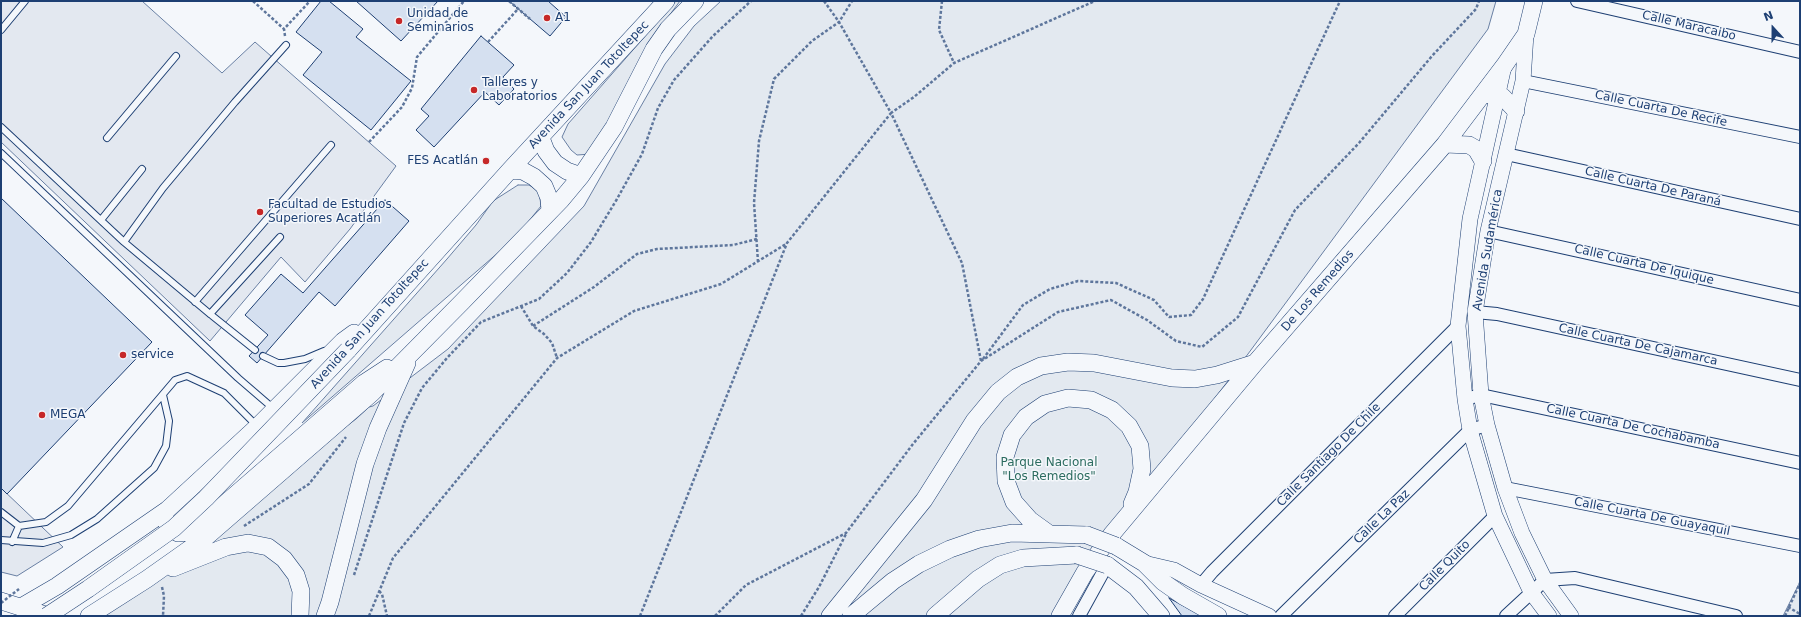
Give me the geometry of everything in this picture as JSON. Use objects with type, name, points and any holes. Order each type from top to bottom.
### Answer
[{"type":"main road","name":"Avenida San Juan Totoltepec","points":[[48,616],[174,528],[206,498],[346,345],[379,315],[666,1]]},
{"type":"main road","name":"Avenida San Juan Totoltepec","points":[[96,612],[153,577],[211,533],[372,393],[550,211],[581,176],[614,127],[654,49],[668,29],[694,1]]},
{"type":"main road","name":"De Los Remedios","points":[[1060,616],[1085,572],[1126,517],[1255,363],[1490,94],[1504,66],[1526,34],[1534,1]]},
{"type":"main road","points":[[1490,94],[1507,100],[1516,111]]},
{"type":"main road","points":[[541,138],[546,152],[555,163],[567,171],[581,176]]},
{"type":"main road","points":[[1445,144],[1469,145],[1476,149],[1483,161]]},
{"type":"main road","points":[[510,170],[523,171],[534,177],[544,186],[549,198],[550,211]]},
{"type":"main road","points":[[20,607],[57,586],[167,510],[346,345]]},
{"type":"main road","points":[[167,510],[166,520],[168,527],[178,533],[188,532],[197,528],[364,383],[412,352]]},
{"type":"main road","points":[[324,616],[330,602],[365,464],[378,428],[412,352]]},
{"type":"main road","points":[[830,616],[924,500],[974,420],[998,392],[1017,377],[1041,366],[1068,362],[1094,363],[1172,378],[1195,379],[1217,375],[1255,363]]},
{"type":"main road","points":[[1048,533],[1030,520],[1014,502],[1006,481],[1005,457],[1012,435],[1026,417],[1045,404],[1068,398],[1091,400],[1112,410],[1129,426],[1140,446],[1142,469],[1137,492],[1126,517]]},
{"type":"main road","points":[[851,616],[893,581],[919,564],[950,549],[979,539],[1012,533],[1086,535],[1116,546],[1144,563],[1168,585],[1218,616]]},
{"type":"main road","points":[[153,577],[226,547],[248,543],[268,547],[284,559],[296,575],[301,591],[300,616]]},
{"type":"main road","points":[[935,616],[978,579],[1000,565],[1023,558],[1077,555],[1107,565],[1136,587],[1160,616]]},
{"type":"main road","points":[[1,602],[48,616]]},
{"type":"street","name":"Calle Maracaibo","points":[[1577,1],[1800,52]]},
{"type":"street","name":"Avenida Sudamérica","points":[[1526,34],[1523,81],[1488,231],[1475,312],[1481,395],[1486,425],[1505,488],[1522,533],[1545,580],[1571,616]]},
{"type":"street","name":"Calle Cuarta De Recife","points":[[1523,81],[1800,137]]},
{"type":"street","name":"Avenida Sudamérica","points":[[1490,94],[1483,161],[1470,219],[1458,326],[1465,399],[1470,430],[1495,516],[1531,592],[1549,616]]},
{"type":"street","name":"Calle Cuarta De Paraná","points":[[1506,154],[1800,219]]},
{"type":"street","name":"Calle Cuarta De Iquique","points":[[1488,231],[1800,300]]},
{"type":"street","name":"Calle Cuarta De Cajamarca","points":[[1475,312],[1497,314],[1800,380]]},
{"type":"street","name":"Calle Santiago De Chile","points":[[1201,585],[1212,572],[1458,326]]},
{"type":"street","name":"Calle Cuarta De Cochabamba","points":[[1465,399],[1481,395],[1800,463]]},
{"type":"street","name":"Calle La Paz","points":[[1281,616],[1470,430],[1486,425]]},
{"type":"street","name":"Calle Cuarta De Guayaquil","points":[[1505,488],[1800,546]]},
{"type":"street","name":"Calle Quito","points":[[1395,616],[1495,516]]},
{"type":"street","points":[[1144,563],[1174,570],[1201,585],[1269,616]]},
{"type":"street","points":[[1079,616],[1107,565]]},
{"type":"street","points":[[1506,616],[1545,580],[1574,578],[1736,616]]},
{"type":"lane","points":[[1,30],[25,1]]},
{"type":"lane","points":[[124,242],[163,188],[235,102],[286,45]]},
{"type":"lane","points":[[108,138],[176,56]]},
{"type":"lane","points":[[1,127],[124,242],[255,350]]},
{"type":"lane","points":[[195,302],[331,145]]},
{"type":"lane","points":[[1,153],[238,378],[274,410]]},
{"type":"lane","points":[[101,220],[142,169]]},
{"type":"lane","points":[[210,314],[280,237]]},
{"type":"lane","points":[[263,356],[278,363],[293,362],[346,345]]},
{"type":"lane","points":[[1,512],[19,526],[46,522],[68,506],[175,380],[187,376],[224,393],[258,426]]},
{"type":"lane","points":[[1,540],[12,542],[43,542],[71,535],[97,519],[154,468],[166,446],[169,421],[163,395]]},
{"type":"lane","points":[[12,542],[19,526]]},
{"type":"path","points":[[253,1],[284,29],[286,45]]},
{"type":"path","points":[[284,29],[310,1]]},
{"type":"path","points":[[369,142],[402,107],[412,88],[417,57],[464,1]]},
{"type":"path","points":[[509,1],[530,19]]},
{"type":"path","points":[[352,580],[404,423],[422,388],[447,358],[481,322],[539,299],[567,273],[591,242],[642,154],[658,108],[674,80],[713,36],[751,1]]},
{"type":"path","points":[[824,1],[839,22],[891,113],[962,263],[981,361]]},
{"type":"path","points":[[758,262],[758,239],[754,203],[759,141],[774,79],[812,41],[839,22],[852,1]]},
{"type":"path","points":[[942,1],[939,30],[954,63]]},
{"type":"path","points":[[640,616],[787,243],[891,113],[914,97],[954,63],[1095,1]]},
{"type":"path","points":[[801,616],[819,587],[846,533],[913,444],[981,361],[1023,305],[1050,289],[1078,281],[1116,283],[1154,300],[1169,317],[1191,315],[1203,299],[1340,1]]},
{"type":"path","points":[[981,361],[1058,312],[1111,300],[1147,320],[1176,341],[1202,347],[1238,317],[1295,210],[1359,143],[1432,56],[1476,9],[1479,1]]},
{"type":"path","points":[[488,42],[518,9]]},
{"type":"path","points":[[533,326],[594,287],[637,254],[657,249],[733,245],[758,239]]},
{"type":"path","points":[[369,616],[393,558],[557,358],[634,311],[721,284],[787,243]]},
{"type":"path","points":[[521,306],[533,326],[544,334],[552,343],[557,358]]},
{"type":"path","points":[[240,529],[309,484],[350,431]]},
{"type":"path","points":[[714,616],[746,585],[846,533]]},
{"type":"path","points":[[153,577],[164,596],[163,616]]},
{"type":"path","points":[[1785,616],[1800,584]]},
{"type":"path","points":[[1,602],[19,589]]},
{"type":"path","points":[[379,591],[382,594],[387,616]]},
{"type":"path","points":[[1788,607],[1800,614]]},
{"type":"green space","points":[[676,1],[680,1],[660,28],[591,154],[577,155],[571,150],[562,137],[568,124]]},
{"type":"green space","name":"Parque Nacional \"Los Remedios\"","points":[[721,1],[1496,1],[1488,29],[1228,381],[1069,587],[1053,616],[96,616],[356,419],[369,407],[373,406],[448,349],[584,206],[665,64],[694,26]]},
{"type":"green space","points":[[518,185],[529,185],[539,191],[541,206],[515,238],[302,423],[447,259],[476,225],[493,201]]},
{"type":"green space","points":[[1800,582],[1800,616],[1783,616]]},
{"type":"shaded area","points":[[1,1],[142,1],[222,73],[255,42],[396,166],[350,229],[305,282],[281,257],[210,341],[1,142]]},
{"type":"shaded area","points":[[1,488],[63,547],[17,576],[1,572]]},
{"type":"building","points":[[321,1],[329,1],[363,29],[356,37],[411,81],[371,130],[303,75],[322,52],[296,32]]},
{"type":"building","name":"Unidad de Seminarios","points":[[356,1],[438,1],[401,41]]},
{"type":"building","name":"A1","points":[[509,1],[548,1],[566,17],[550,36]]},
{"type":"building","name":"Talleres y Laboratorios","points":[[481,36],[514,65],[503,77],[514,89],[499,105],[485,92],[434,147],[416,130],[429,116],[421,109]]},
{"type":"building","name":"MEGA","points":[[1,198],[152,342],[7,494],[1,488]]},
{"type":"building","points":[[385,200],[409,221],[335,306],[319,292],[257,363],[249,356],[268,335],[245,315],[281,274],[303,293]]},
{"type":"building","points":[[1169,598],[1202,616],[1182,616]]},
{"type":"place","name":"A1","points":[[547,18]]},
{"type":"place","name":"Unidad de Seminarios","points":[[399,21]]},
{"type":"place","name":"Talleres y Laboratorios","points":[[474,90]]},
{"type":"place","name":"FES Acatlán","points":[[486,161]]},
{"type":"place","name":"Facultad de Estudios Superiores Acatlán","points":[[260,212]]},
{"type":"place","name":"service","points":[[123,355]]},
{"type":"place","name":"MEGA","points":[[42,415]]}]
